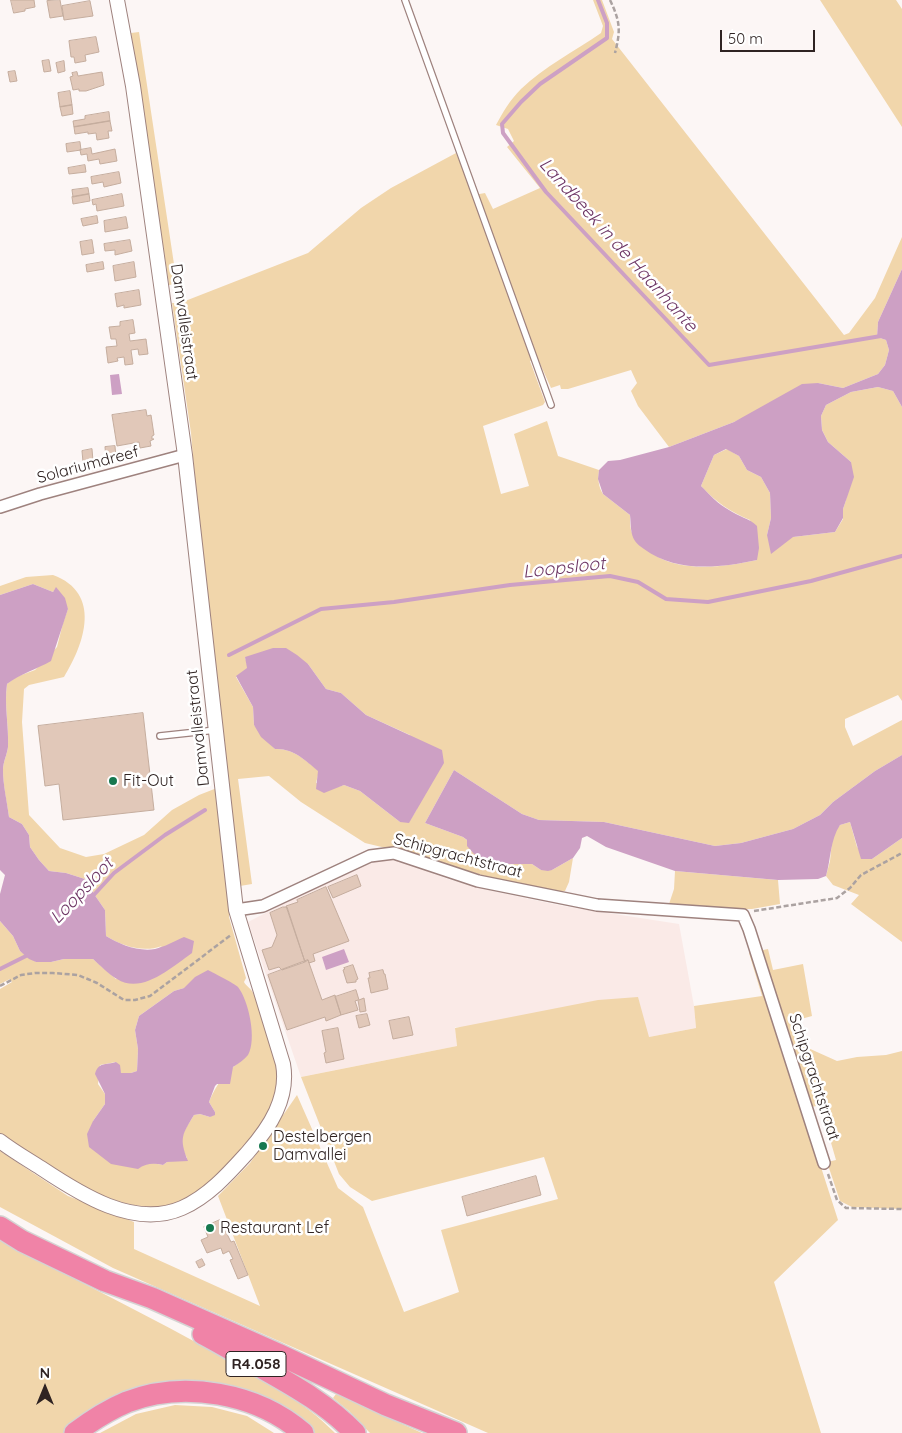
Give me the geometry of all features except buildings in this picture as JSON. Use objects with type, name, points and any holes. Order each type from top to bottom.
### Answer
[{"type":"highway","points":[[0,1227],[22,1241],[105,1281],[152,1298],[386,1405],[456,1433]]},
{"type":"highway","name":"R4.058","points":[[105,1281],[148,1307],[216,1341],[316,1400],[343,1420],[355,1433]]},
{"type":"highway","points":[[75,1433],[96,1418],[128,1402],[156,1394],[188,1392],[219,1394],[247,1401],[275,1413],[303,1433]]},
{"type":"street","name":"Damvalleistraat","points":[[0,1141],[63,1182],[113,1208],[139,1214],[163,1213],[180,1209],[207,1193],[234,1168],[258,1140],[274,1116],[283,1092],[285,1074],[236,910],[185,455],[132,85],[117,0]]},
{"type":"street","name":"Solariumdreef","points":[[0,507],[40,494],[185,455]]},
{"type":"street","name":"Schipgrachtstraat","points":[[236,910],[263,906],[370,856],[394,853],[478,881],[597,905],[743,916],[824,1163]]},
{"type":"lane","points":[[405,0],[550,405]]},
{"type":"lane","points":[[160,736],[216,730]]},
{"type":"path","points":[[610,0],[618,21],[620,35],[615,52]]},
{"type":"path","points":[[743,916],[745,913],[837,898],[862,875],[902,853]]},
{"type":"path","points":[[0,986],[21,975],[35,973],[78,975],[97,983],[124,1000],[135,1000],[150,996],[241,928]]},
{"type":"path","points":[[824,1163],[837,1200],[846,1208],[902,1209]]},
{"type":"shaded area","points":[[593,0],[602,0],[614,32],[612,39],[844,335],[849,333],[875,298],[902,237],[902,269],[878,322],[877,337],[886,340],[889,350],[885,365],[878,374],[843,388],[818,383],[734,422],[669,447],[638,406],[631,391],[637,383],[631,370],[568,389],[561,389],[560,385],[551,388],[537,357],[530,361],[545,402],[543,405],[483,426],[501,494],[529,486],[514,434],[547,421],[558,456],[599,470],[600,488],[603,494],[630,515],[632,534],[652,553],[680,565],[695,566],[711,567],[757,560],[750,520],[724,506],[701,486],[714,455],[727,449],[739,456],[747,470],[761,477],[770,493],[771,518],[767,535],[793,537],[835,532],[843,519],[851,462],[828,442],[822,430],[821,416],[826,405],[851,392],[878,387],[893,391],[902,407],[902,701],[898,695],[845,719],[845,727],[853,746],[902,720],[902,755],[875,771],[833,802],[820,815],[793,829],[741,843],[715,846],[604,822],[539,820],[522,814],[454,770],[425,823],[463,837],[496,864],[532,864],[541,870],[552,870],[573,858],[569,882],[565,891],[551,891],[512,884],[415,855],[365,843],[301,802],[269,776],[238,779],[252,884],[240,886],[198,519],[191,433],[172,303],[180,303],[308,253],[361,208],[391,188],[456,153],[474,195],[485,193],[493,209],[540,188],[507,147],[514,141],[508,129],[496,125],[513,97],[521,89],[550,66],[601,33],[603,26]],"holes":[[[245,657],[308,664],[326,689],[341,693],[366,715],[410,735],[417,809],[409,822],[400,822],[360,791],[344,785],[338,787],[316,783],[319,771],[304,759],[288,750],[275,749],[254,725],[253,707],[236,677],[248,668]]]},
{"type":"shaded area","points":[[820,0],[896,0],[902,9],[902,127]]},
{"type":"shaded area","points":[[139,32],[177,284],[169,285],[131,33]]},
{"type":"shaded area","points":[[53,575],[68,583],[78,594],[84,606],[85,620],[83,635],[78,649],[64,677],[29,685],[24,689],[22,722],[29,815],[60,848],[86,857],[104,854],[144,835],[172,810],[199,795],[217,788],[229,917],[246,978],[244,982],[252,991],[258,1003],[275,1054],[278,1081],[275,1097],[269,1112],[250,1142],[239,1155],[195,1193],[165,1206],[136,1205],[94,1192],[54,1169],[0,1133],[0,989],[12,982],[10,979],[0,984],[0,921],[13,936],[20,951],[36,962],[51,962],[64,959],[93,959],[116,979],[162,946],[140,949],[119,943],[106,936],[105,910],[94,894],[88,880],[66,873],[49,871],[30,847],[29,835],[22,824],[9,817],[3,770],[8,747],[7,684],[16,677],[35,670],[57,647],[68,609],[56,588],[53,592],[33,584],[0,595],[0,586],[26,577]],"holes":[[[184,988],[241,1061],[226,1074],[215,1090],[209,1102],[215,1112],[210,1117],[200,1114],[194,1115],[187,1126],[182,1140],[187,1158],[167,1162],[163,1165],[153,1163],[142,1165],[93,1121],[105,1104],[105,1094],[98,1084],[100,1065],[116,1062],[121,1073],[137,1071],[138,1049],[135,1030],[139,1016],[174,991]]]},
{"type":"shaded area","points":[[850,822],[857,847],[872,859],[902,838],[902,942],[851,904],[859,895],[833,885],[826,876],[832,841],[836,830],[840,825]]},
{"type":"shaded area","points":[[390,859],[448,879],[492,891],[563,906],[679,924],[694,1006],[696,1028],[649,1037],[455,1027],[457,1046],[301,1077],[248,922],[336,877],[361,866]]},
{"type":"shaded area","points":[[675,871],[778,880],[780,904],[752,909],[667,910],[674,889]]},
{"type":"shaded area","points":[[768,949],[773,970],[803,964],[812,1016],[790,1022],[797,1043],[837,1061],[857,1057],[886,1055],[902,1051],[902,1209],[852,1207],[840,1201],[827,1162],[836,1160],[825,1122],[828,1104],[811,1107],[801,1105],[838,1220],[774,1282],[821,1433],[488,1433],[113,1268],[0,1207],[0,1151],[68,1196],[134,1222],[134,1249],[260,1306],[218,1196],[250,1163],[297,1095],[338,1188],[363,1207],[404,1312],[459,1292],[441,1230],[558,1199],[544,1157],[372,1201],[350,1187],[339,1174],[301,1077],[457,1046],[455,1028],[598,1000],[638,997],[649,1037],[696,1028],[694,1006],[762,996],[749,953]]},
{"type":"shaded area","points":[[0,1240],[170,1328],[255,1375],[297,1401],[335,1433],[313,1433],[230,1390],[81,1419],[64,1433],[0,1433]]},
{"type":"shaded area","points":[[336,1394],[422,1433],[370,1433],[349,1411],[333,1398]]},
{"type":"shaded area","points":[[175,1405],[212,1407],[247,1416],[274,1433],[100,1433],[136,1414]]},
{"type":"water","points":[[902,269],[902,407],[893,391],[878,387],[851,392],[826,405],[821,416],[822,430],[828,442],[851,462],[854,477],[843,509],[843,518],[835,532],[793,537],[771,554],[767,535],[771,518],[770,493],[761,477],[747,470],[739,456],[726,449],[714,455],[701,486],[721,505],[757,526],[759,548],[757,560],[728,565],[684,565],[657,557],[638,544],[632,535],[630,515],[603,494],[598,479],[599,470],[608,461],[620,460],[669,447],[734,422],[802,384],[818,383],[843,388],[878,374],[885,365],[889,350],[886,340],[877,337],[878,322]]},
{"type":"water","points":[[119,374],[122,394],[112,395],[110,375]]},
{"type":"water","points":[[33,584],[53,592],[56,587],[65,598],[68,609],[51,661],[17,677],[7,684],[8,747],[3,770],[9,817],[22,824],[29,835],[30,847],[49,871],[66,873],[88,880],[94,894],[105,910],[106,936],[135,948],[149,950],[184,937],[194,941],[192,953],[166,972],[136,984],[117,979],[93,959],[64,959],[51,962],[36,962],[29,959],[20,951],[13,936],[0,921],[0,894],[5,875],[0,870],[0,595]]},
{"type":"water","points":[[273,648],[286,648],[297,655],[308,664],[326,689],[341,693],[366,715],[442,750],[444,763],[409,823],[400,822],[360,791],[344,785],[324,793],[316,789],[318,771],[293,753],[287,750],[275,749],[261,737],[254,725],[253,707],[236,676],[247,668],[245,657]]},
{"type":"water","points":[[902,755],[902,838],[872,859],[861,859],[850,822],[840,825],[832,843],[826,876],[818,879],[778,880],[675,871],[606,847],[587,836],[582,838],[580,848],[573,858],[552,870],[541,870],[532,864],[496,864],[474,854],[467,846],[467,840],[463,837],[425,823],[454,770],[522,814],[539,820],[604,822],[715,846],[741,843],[793,829],[820,815],[833,802],[875,771]]},
{"type":"water","points":[[344,949],[349,962],[326,970],[322,957]]},
{"type":"water","points":[[208,970],[238,987],[242,993],[252,1031],[251,1048],[248,1055],[233,1067],[230,1084],[217,1084],[215,1086],[209,1102],[215,1115],[210,1117],[200,1114],[194,1115],[184,1132],[183,1147],[188,1161],[167,1162],[163,1165],[150,1164],[138,1169],[111,1164],[89,1147],[87,1134],[93,1121],[105,1104],[105,1094],[95,1074],[96,1070],[100,1066],[116,1062],[120,1065],[121,1073],[137,1071],[138,1049],[135,1030],[139,1016],[174,991],[184,988],[195,977]]},
{"type":"waterway","name":"Landbeek in de Haanhante","points":[[598,0],[607,23],[607,38],[540,84],[502,124],[503,133],[546,192],[709,365],[881,336]]},
{"type":"waterway","name":"Loopsloot","points":[[229,655],[321,609],[394,602],[510,585],[610,576],[638,582],[666,599],[708,602],[811,581],[902,556]]},
{"type":"waterway","name":"Loopsloot","points":[[91,898],[114,873],[165,835],[205,810]]},
{"type":"waterway","name":"Loopsloot","points":[[0,969],[30,954]]},
{"type":"place","name":"Fit-Out","points":[[113,781]]},
{"type":"place","name":"Destelbergen Damvallei","points":[[263,1146]]},
{"type":"place","name":"Restaurant Lef","points":[[210,1228]]}]
